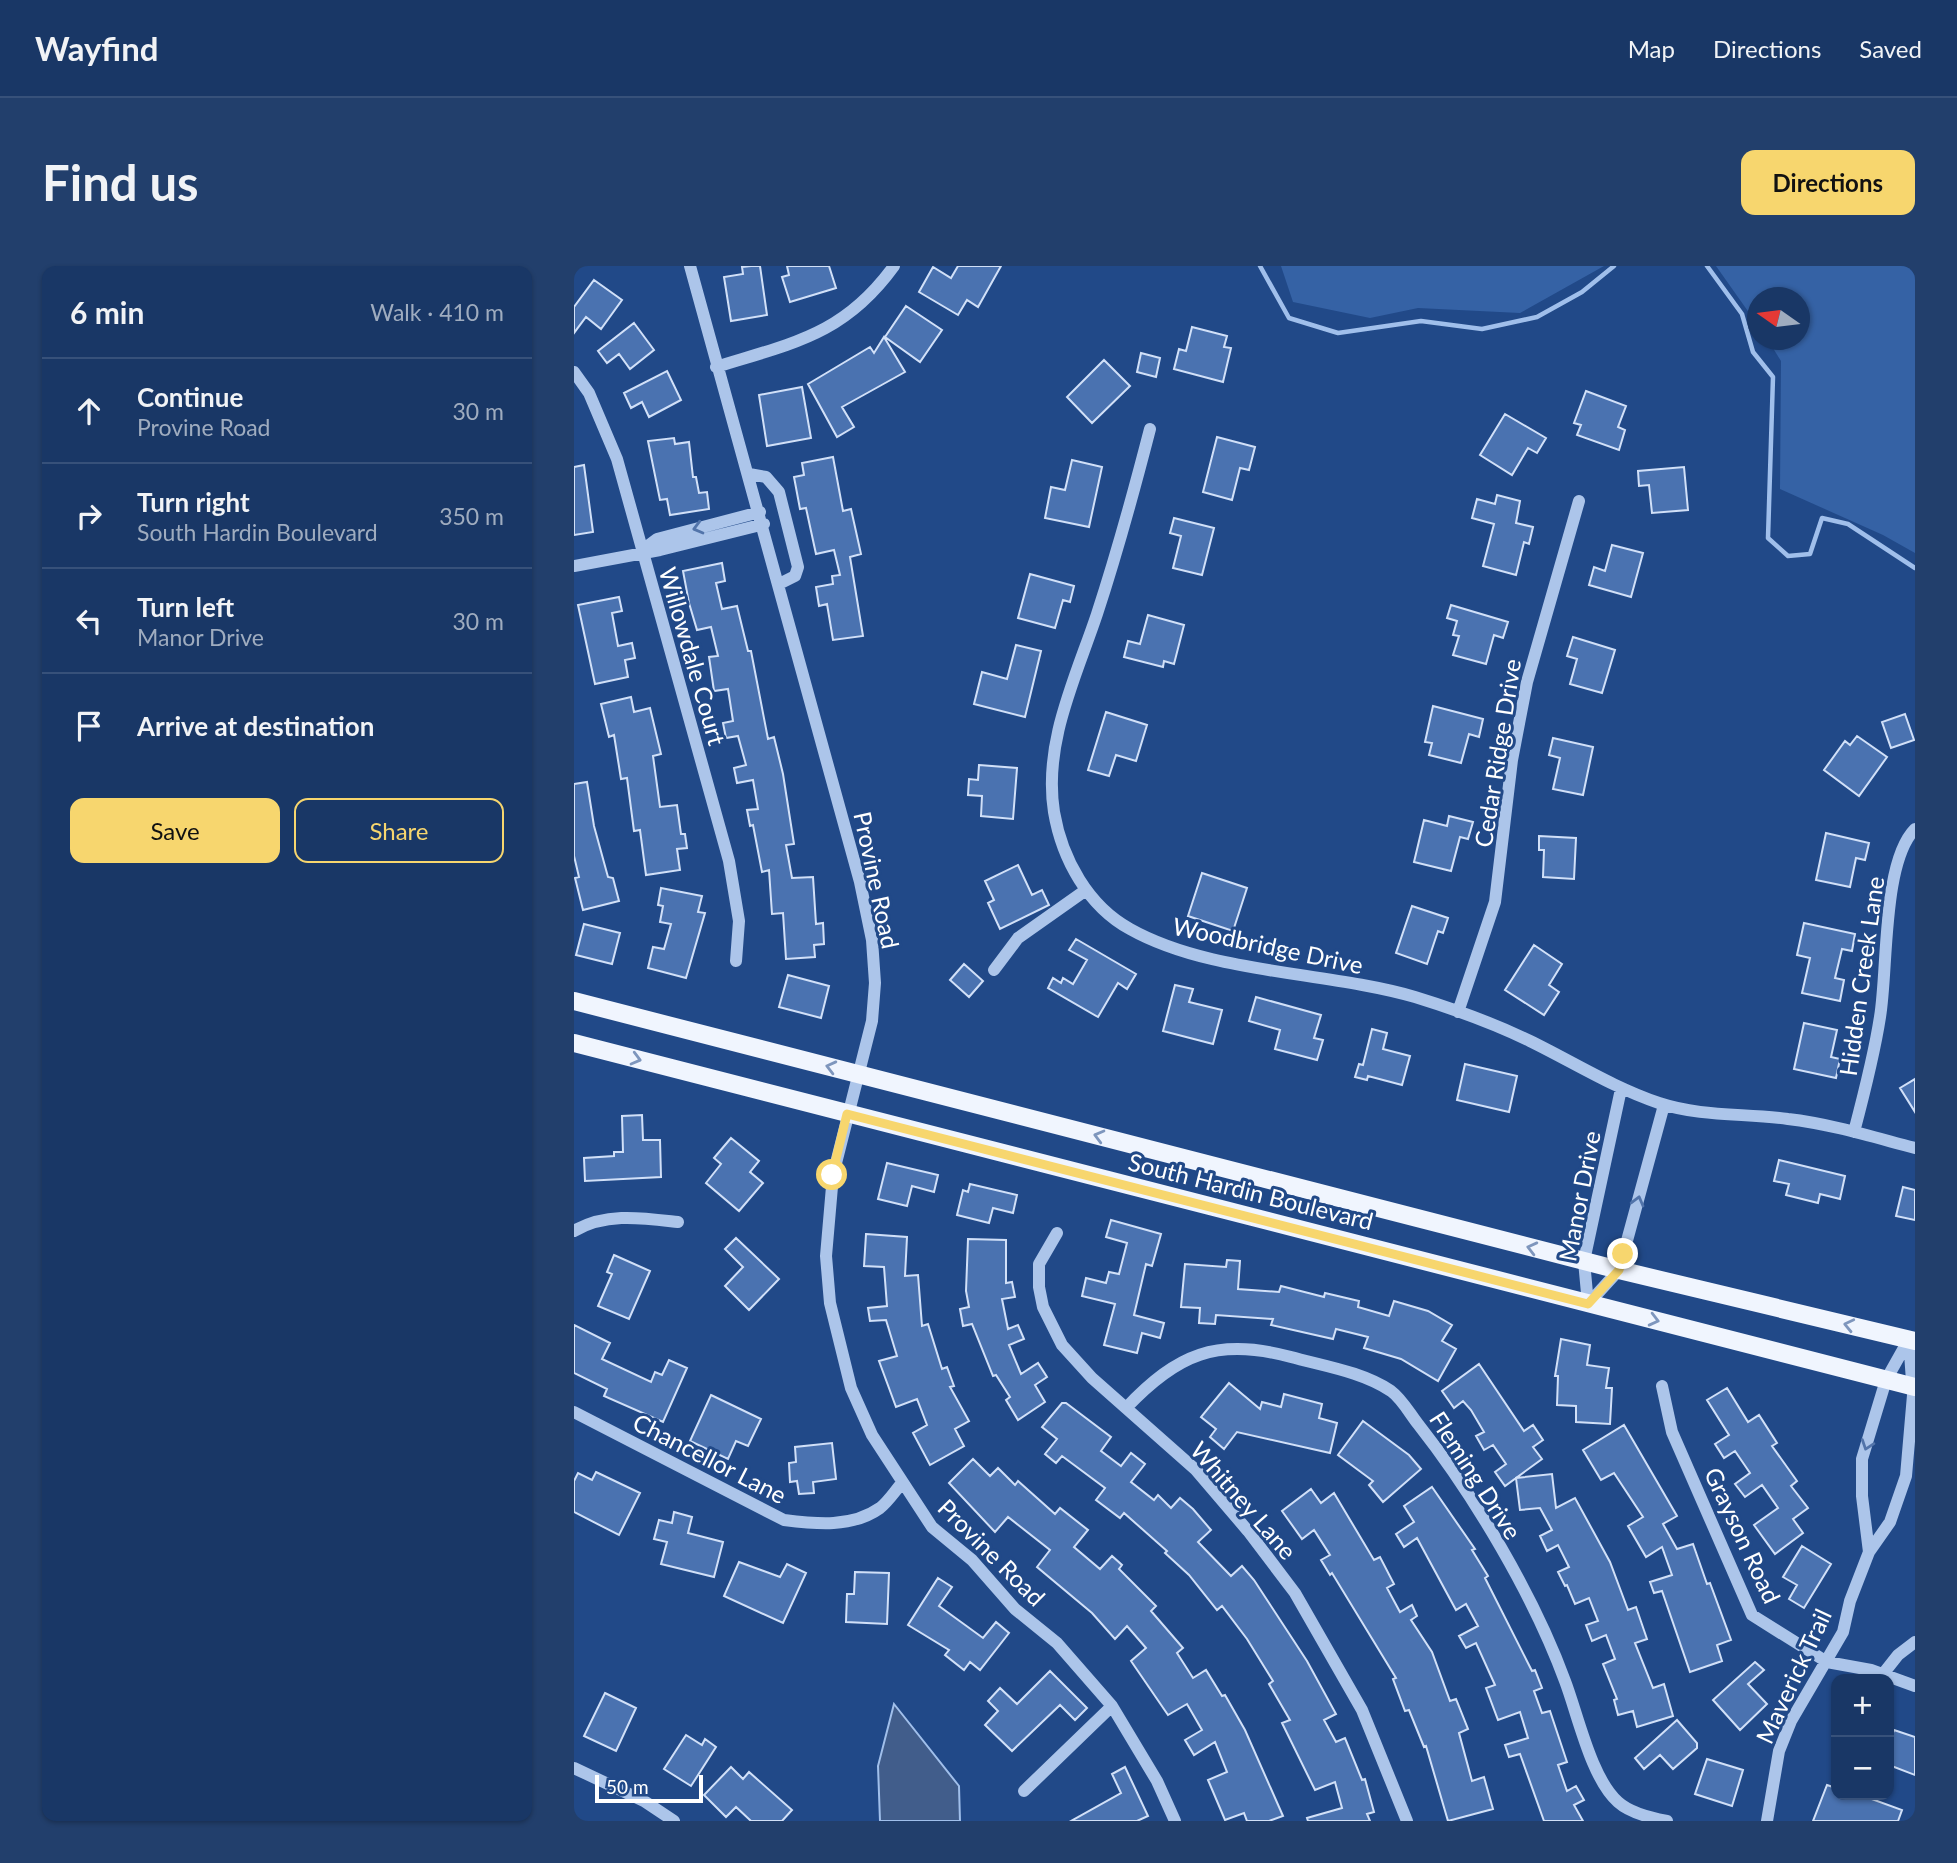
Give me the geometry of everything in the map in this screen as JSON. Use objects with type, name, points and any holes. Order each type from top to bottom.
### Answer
[{"type":"main road","name":"South Hardin Boulevard","points":[[574,1000],[1619,1270],[1912,1340]]},
{"type":"main road","name":"South Hardin Boulevard","points":[[574,1043],[1914,1387]]},
{"type":"street","name":"Provine Road","points":[[690,266],[716,367],[762,518],[856,869],[872,940],[875,983],[872,1021],[832,1175],[826,1256],[830,1303],[851,1388],[872,1435],[932,1527],[972,1560],[1015,1609],[1057,1643],[1112,1706],[1157,1780],[1175,1821]]},
{"type":"street","points":[[716,367],[803,340],[838,323],[867,300],[894,266]]},
{"type":"street","name":"Willowdale Court","points":[[574,372],[589,393],[606,428],[729,861],[739,921],[736,961]]},
{"type":"street","name":"Woodbridge Drive","points":[[1150,429],[1133,498],[1066,702],[1052,761],[1054,814],[1071,863],[1086,890],[1115,920],[1158,944],[1231,962],[1341,980],[1414,997],[1527,1040],[1621,1089],[1664,1105],[1724,1116],[1788,1119],[1915,1148]]},
{"type":"street","points":[[748,474],[766,477],[779,492],[798,567],[795,576],[779,584]]},
{"type":"street","name":"Cedar Ridge Drive","points":[[1458,1012],[1495,902],[1512,760],[1527,682],[1579,501]]},
{"type":"street","points":[[574,566],[660,550],[762,518]]},
{"type":"street","name":"Hidden Creek Lane","points":[[1854,1132],[1880,1017],[1893,892],[1902,853],[1908,836],[1915,828]]},
{"type":"street","points":[[994,970],[1018,938],[1086,890]]},
{"type":"street","name":"Manor Drive","points":[[1588,1304],[1584,1261],[1621,1089]]},
{"type":"street","name":"Manor Drive","points":[[1588,1304],[1619,1270],[1664,1105]]},
{"type":"street","points":[[574,1231],[600,1221],[632,1216],[678,1222]]},
{"type":"street","name":"Whitney Lane","points":[[1057,1233],[1039,1264],[1043,1307],[1062,1345],[1092,1378],[1196,1469],[1295,1593],[1362,1710],[1407,1821]]},
{"type":"street","name":"Maverick Trail","points":[[1869,1552],[1862,1496],[1862,1459],[1886,1380],[1912,1340]]},
{"type":"street","name":"Maverick Trail","points":[[1767,1821],[1770,1790],[1779,1751],[1791,1721],[1843,1632],[1850,1601],[1869,1552],[1890,1521],[1906,1476],[1914,1387],[1912,1340]]},
{"type":"street","name":"Fleming Drive","points":[[1126,1408],[1148,1385],[1190,1356],[1208,1350],[1236,1348],[1273,1352],[1334,1369],[1377,1383],[1394,1393],[1432,1441],[1493,1535],[1536,1615],[1564,1678],[1600,1776],[1618,1802],[1646,1817],[1667,1821]]},
{"type":"street","name":"Grayson Road","points":[[1662,1386],[1672,1432],[1752,1615],[1827,1662],[1883,1674]]},
{"type":"street","name":"Chancellor Lane","points":[[574,1412],[784,1520],[821,1524],[848,1521],[880,1507],[902,1483]]},
{"type":"street","points":[[1883,1674],[1898,1655],[1915,1642]]},
{"type":"street","name":"Grayson Road","points":[[1894,1678],[1915,1686]]},
{"type":"street","points":[[1024,1790],[1112,1706]]},
{"type":"street","points":[[574,1768],[644,1801],[674,1821]]},
{"type":"shaded area","points":[[1281,266],[1604,266],[1520,313],[1418,308],[1370,318],[1293,302]]},
{"type":"shaded area","points":[[1716,266],[1915,266],[1915,553],[1883,535],[1780,489],[1781,361],[1774,350],[1810,350],[1810,287],[1747,287],[1747,310]]},
{"type":"shaded area","points":[[894,1704],[959,1786],[960,1821],[880,1821],[878,1766]]},
{"type":"building","points":[[760,266],[767,315],[731,321],[724,277],[743,274],[742,267]]},
{"type":"building","points":[[787,266],[829,266],[836,288],[790,302],[782,277],[789,275]]},
{"type":"building","points":[[958,266],[1001,266],[978,307],[967,300],[958,315],[919,292],[933,267],[951,278]]},
{"type":"building","points":[[594,280],[622,300],[601,329],[586,317],[574,333],[574,307]]},
{"type":"building","points":[[906,306],[942,330],[920,362],[885,337]]},
{"type":"building","points":[[634,323],[654,350],[630,369],[619,354],[607,363],[598,351]]},
{"type":"building","points":[[1192,327],[1227,336],[1224,347],[1231,348],[1223,382],[1174,369],[1179,349],[1186,351]]},
{"type":"building","points":[[884,337],[905,372],[842,407],[854,427],[837,437],[808,384],[870,347],[874,353]]},
{"type":"building","points":[[1141,353],[1160,358],[1156,377],[1137,372]]},
{"type":"building","points":[[1104,360],[1130,386],[1092,423],[1067,397]]},
{"type":"building","points":[[667,371],[681,400],[649,417],[642,402],[631,408],[624,393]]},
{"type":"building","points":[[802,387],[811,438],[767,446],[759,395]]},
{"type":"building","points":[[1586,391],[1626,406],[1618,427],[1625,430],[1619,450],[1577,435],[1581,425],[1574,423]]},
{"type":"building","points":[[1505,414],[1546,438],[1537,453],[1528,448],[1512,475],[1480,455]]},
{"type":"building","points":[[1217,437],[1255,447],[1249,470],[1240,468],[1232,500],[1203,492]]},
{"type":"building","points":[[674,438],[675,444],[689,442],[693,477],[696,477],[699,493],[707,492],[709,509],[670,515],[667,499],[660,500],[648,441]]},
{"type":"building","points":[[833,457],[843,511],[851,509],[861,554],[850,557],[863,636],[833,640],[827,604],[819,606],[816,587],[833,584],[832,576],[840,575],[834,550],[816,554],[806,508],[800,509],[794,477],[804,475],[802,463]]},
{"type":"building","points":[[1072,460],[1102,467],[1089,527],[1045,518],[1051,487],[1065,490]]},
{"type":"building","points":[[584,465],[593,532],[574,535],[574,467]]},
{"type":"building","points":[[1684,467],[1688,510],[1652,513],[1649,485],[1639,486],[1638,471]]},
{"type":"building","points":[[1497,495],[1520,501],[1516,523],[1533,527],[1529,544],[1524,542],[1516,575],[1483,566],[1494,524],[1472,518],[1477,499],[1495,504]]},
{"type":"building","points":[[1174,518],[1214,528],[1202,575],[1173,568],[1181,536],[1170,533]]},
{"type":"building","points":[[1612,545],[1643,553],[1631,597],[1589,585],[1594,567],[1605,571]]},
{"type":"building","points":[[722,563],[725,581],[716,583],[722,609],[737,606],[748,651],[751,651],[768,739],[774,737],[783,774],[794,844],[786,845],[792,878],[813,877],[816,924],[823,923],[824,944],[814,945],[815,957],[786,959],[783,913],[772,914],[769,870],[762,872],[753,825],[750,826],[747,810],[758,809],[753,780],[737,783],[734,768],[746,765],[738,736],[726,738],[723,723],[733,721],[728,689],[714,691],[709,657],[718,656],[711,627],[697,630],[689,603],[683,571]]},
{"type":"building","points":[[1030,574],[1074,586],[1070,602],[1063,600],[1055,628],[1018,618]]},
{"type":"building","points":[[619,597],[622,611],[612,613],[618,646],[632,643],[635,658],[625,660],[628,677],[595,684],[578,605]]},
{"type":"building","points":[[1451,605],[1508,622],[1503,638],[1494,635],[1486,664],[1453,655],[1459,636],[1453,635],[1457,621],[1447,618]]},
{"type":"building","points":[[1148,615],[1184,625],[1174,664],[1164,661],[1163,667],[1124,657],[1128,641],[1140,644]]},
{"type":"building","points":[[1573,637],[1615,650],[1602,693],[1570,684],[1577,659],[1567,656]]},
{"type":"building","points":[[1016,645],[1041,651],[1025,717],[974,704],[982,672],[1007,679]]},
{"type":"building","points":[[631,697],[634,712],[650,708],[661,754],[653,756],[660,807],[677,805],[681,834],[685,834],[687,848],[677,849],[680,870],[646,875],[640,830],[634,831],[627,778],[621,779],[614,735],[609,737],[601,704]]},
{"type":"building","points":[[1433,706],[1483,719],[1479,737],[1469,734],[1461,763],[1429,755],[1432,743],[1425,742]]},
{"type":"building","points":[[1106,712],[1147,725],[1136,761],[1116,755],[1109,776],[1088,770]]},
{"type":"building","points":[[1905,714],[1914,740],[1891,748],[1882,722]]},
{"type":"building","points":[[1857,736],[1887,757],[1859,796],[1824,770],[1845,741],[1850,745]]},
{"type":"building","points":[[1553,738],[1593,747],[1583,795],[1553,789],[1560,758],[1549,755]]},
{"type":"building","points":[[979,765],[1017,768],[1013,819],[981,816],[982,796],[968,795],[969,779],[978,780]]},
{"type":"building","points":[[587,782],[594,826],[608,877],[613,878],[619,901],[583,910],[575,878],[579,877],[574,856],[574,784]]},
{"type":"building","points":[[1449,816],[1473,822],[1468,839],[1460,837],[1451,871],[1414,862],[1424,820],[1447,826]]},
{"type":"building","points":[[1826,833],[1869,843],[1865,860],[1856,858],[1850,887],[1816,880]]},
{"type":"building","points":[[1539,836],[1576,838],[1574,879],[1543,877],[1544,850],[1539,850]]},
{"type":"building","points":[[1018,865],[1032,895],[1042,890],[1049,905],[1000,929],[988,903],[994,900],[985,881]]},
{"type":"building","points":[[1202,873],[1247,888],[1233,931],[1188,916]]},
{"type":"building","points":[[661,888],[702,896],[698,912],[705,913],[686,978],[648,968],[653,947],[664,949],[671,924],[660,922],[663,906],[658,905]]},
{"type":"building","points":[[1412,906],[1448,918],[1443,933],[1438,931],[1427,964],[1396,953]]},
{"type":"building","points":[[1804,923],[1855,934],[1852,951],[1842,949],[1835,978],[1844,980],[1840,1001],[1802,993],[1810,958],[1797,955]]},
{"type":"building","points":[[584,924],[620,933],[612,964],[576,955]]},
{"type":"building","points":[[1076,939],[1136,974],[1127,989],[1118,983],[1098,1017],[1048,988],[1053,978],[1061,983],[1063,978],[1073,984],[1087,960],[1069,950]]},
{"type":"building","points":[[1534,945],[1562,964],[1549,985],[1559,992],[1544,1015],[1505,990]]},
{"type":"building","points":[[964,964],[983,981],[969,997],[950,980]]},
{"type":"building","points":[[788,975],[829,986],[821,1018],[779,1007]]},
{"type":"building","points":[[1175,985],[1193,989],[1189,1002],[1222,1010],[1213,1044],[1163,1031]]},
{"type":"building","points":[[1256,997],[1321,1015],[1314,1038],[1323,1040],[1317,1060],[1275,1049],[1280,1030],[1249,1021]]},
{"type":"building","points":[[1804,1023],[1837,1030],[1831,1057],[1840,1059],[1836,1078],[1794,1069]]},
{"type":"building","points":[[1372,1029],[1387,1033],[1383,1049],[1410,1056],[1402,1085],[1368,1076],[1367,1080],[1355,1077],[1359,1064],[1363,1065]]},
{"type":"building","points":[[1465,1064],[1517,1076],[1509,1112],[1457,1100]]},
{"type":"building","points":[[1915,1079],[1915,1112],[1900,1088]]},
{"type":"building","points":[[642,1115],[643,1140],[660,1140],[661,1177],[585,1181],[584,1158],[614,1156],[614,1152],[623,1152],[622,1116]]},
{"type":"building","points":[[731,1138],[759,1161],[750,1172],[763,1183],[739,1211],[706,1183],[721,1164],[714,1158]]},
{"type":"building","points":[[1779,1160],[1845,1176],[1840,1199],[1820,1194],[1818,1203],[1786,1195],[1789,1184],[1774,1181]]},
{"type":"building","points":[[887,1163],[938,1175],[934,1192],[912,1186],[907,1206],[878,1199]]},
{"type":"building","points":[[970,1184],[1017,1195],[1013,1213],[993,1208],[989,1223],[957,1215],[963,1190],[968,1192]]},
{"type":"building","points":[[1903,1187],[1915,1190],[1915,1220],[1896,1216]]},
{"type":"building","points":[[1111,1220],[1161,1234],[1152,1266],[1146,1264],[1134,1315],[1164,1323],[1160,1338],[1142,1333],[1137,1353],[1104,1345],[1115,1304],[1082,1296],[1086,1278],[1106,1283],[1109,1272],[1119,1274],[1127,1243],[1106,1237]]},
{"type":"building","points":[[866,1234],[907,1237],[905,1276],[918,1275],[922,1326],[928,1324],[942,1369],[947,1367],[954,1386],[950,1387],[969,1421],[955,1429],[964,1446],[930,1465],[913,1433],[927,1425],[917,1399],[896,1407],[879,1361],[897,1356],[886,1320],[870,1321],[868,1308],[887,1306],[884,1267],[864,1266]]},
{"type":"building","points":[[736,1238],[779,1279],[749,1310],[725,1286],[743,1267],[725,1249]]},
{"type":"building","points":[[968,1239],[1006,1240],[1006,1283],[1012,1282],[1015,1297],[1002,1299],[1008,1329],[1018,1325],[1024,1339],[1009,1345],[1021,1374],[1038,1363],[1047,1377],[1035,1385],[1045,1402],[1018,1420],[1006,1400],[1010,1397],[996,1375],[993,1376],[972,1324],[963,1326],[960,1309],[969,1307],[966,1291]]},
{"type":"building","points":[[614,1255],[650,1271],[629,1319],[598,1306],[612,1274],[607,1272]]},
{"type":"building","points":[[1227,1260],[1240,1261],[1238,1289],[1279,1292],[1281,1286],[1324,1297],[1325,1293],[1359,1301],[1358,1307],[1389,1316],[1394,1301],[1428,1311],[1452,1325],[1442,1341],[1456,1349],[1438,1381],[1401,1359],[1364,1348],[1368,1337],[1336,1329],[1333,1339],[1271,1325],[1273,1319],[1216,1315],[1215,1324],[1199,1323],[1200,1308],[1181,1307],[1185,1264],[1226,1267]]},
{"type":"building","points":[[574,1325],[610,1343],[602,1359],[651,1382],[655,1372],[662,1375],[669,1360],[687,1368],[663,1422],[604,1396],[607,1389],[574,1373]]},
{"type":"building","points":[[1561,1339],[1590,1345],[1587,1365],[1609,1368],[1606,1388],[1612,1388],[1610,1424],[1576,1422],[1576,1406],[1557,1405],[1558,1376],[1555,1376]]},
{"type":"building","points":[[1479,1364],[1524,1431],[1533,1425],[1543,1440],[1533,1447],[1542,1459],[1505,1486],[1495,1472],[1506,1464],[1493,1445],[1484,1450],[1476,1436],[1484,1432],[1471,1410],[1463,1401],[1454,1408],[1442,1391]]},
{"type":"building","points":[[1229,1383],[1260,1409],[1262,1402],[1281,1407],[1284,1394],[1322,1404],[1319,1418],[1337,1423],[1330,1453],[1237,1432],[1224,1449],[1210,1437],[1216,1429],[1201,1417]]},
{"type":"building","points":[[1727,1388],[1748,1422],[1759,1415],[1777,1443],[1772,1446],[1797,1481],[1791,1486],[1808,1508],[1793,1519],[1803,1533],[1775,1554],[1754,1525],[1778,1508],[1762,1485],[1745,1497],[1735,1484],[1750,1473],[1735,1451],[1724,1458],[1715,1444],[1729,1435],[1707,1400]]},
{"type":"building","points":[[711,1395],[761,1419],[748,1446],[736,1441],[728,1459],[690,1441]]},
{"type":"building","points":[[1062,1403],[1066,1403],[1111,1437],[1101,1451],[1121,1466],[1131,1453],[1145,1464],[1131,1482],[1154,1500],[1158,1495],[1171,1508],[1180,1498],[1193,1509],[1211,1530],[1198,1542],[1231,1576],[1242,1566],[1254,1580],[1307,1661],[1336,1714],[1324,1720],[1336,1742],[1345,1738],[1362,1780],[1365,1779],[1374,1812],[1367,1814],[1370,1821],[1308,1821],[1307,1818],[1342,1808],[1335,1782],[1315,1790],[1282,1723],[1290,1720],[1269,1684],[1273,1681],[1247,1639],[1222,1606],[1217,1610],[1189,1575],[1165,1553],[1167,1551],[1124,1513],[1120,1518],[1096,1500],[1105,1488],[1062,1456],[1056,1463],[1045,1454],[1057,1439],[1042,1427]]},
{"type":"building","points":[[1363,1421],[1409,1455],[1421,1469],[1383,1502],[1369,1485],[1373,1481],[1338,1455]]},
{"type":"building","points":[[1624,1425],[1677,1516],[1663,1524],[1677,1549],[1693,1544],[1731,1640],[1717,1645],[1722,1661],[1690,1672],[1662,1591],[1654,1593],[1650,1582],[1672,1575],[1662,1547],[1646,1557],[1628,1526],[1643,1517],[1614,1473],[1601,1480],[1583,1450]]},
{"type":"building","points":[[832,1443],[836,1479],[813,1482],[814,1493],[799,1494],[797,1481],[790,1482],[789,1463],[796,1462],[795,1447]]},
{"type":"building","points":[[973,1459],[990,1476],[998,1468],[1015,1485],[1018,1481],[1055,1514],[1060,1508],[1088,1530],[1074,1547],[1100,1569],[1112,1556],[1122,1565],[1119,1569],[1156,1606],[1151,1611],[1183,1648],[1177,1653],[1193,1678],[1206,1670],[1222,1696],[1225,1695],[1245,1730],[1283,1816],[1269,1821],[1247,1821],[1244,1813],[1225,1820],[1208,1780],[1227,1772],[1215,1742],[1194,1755],[1185,1740],[1202,1730],[1187,1704],[1168,1715],[1131,1661],[1146,1648],[1127,1626],[1115,1639],[1092,1613],[1037,1567],[1050,1550],[1008,1517],[995,1532],[949,1483]]},
{"type":"building","points":[[596,1472],[640,1493],[619,1535],[574,1512],[574,1481],[578,1473],[592,1480]]},
{"type":"building","points":[[1552,1474],[1556,1508],[1575,1498],[1610,1562],[1628,1610],[1636,1607],[1647,1639],[1635,1643],[1653,1688],[1664,1684],[1673,1716],[1637,1727],[1633,1711],[1618,1715],[1614,1700],[1617,1699],[1603,1664],[1615,1659],[1606,1635],[1592,1641],[1586,1625],[1598,1621],[1589,1598],[1575,1604],[1567,1585],[1565,1586],[1558,1572],[1569,1567],[1558,1545],[1547,1551],[1540,1536],[1552,1530],[1540,1508],[1520,1510],[1516,1478]]},
{"type":"building","points":[[1432,1487],[1475,1549],[1472,1550],[1488,1576],[1485,1578],[1532,1671],[1535,1670],[1542,1688],[1534,1691],[1542,1713],[1550,1711],[1567,1762],[1558,1765],[1567,1791],[1576,1786],[1584,1800],[1574,1805],[1583,1821],[1544,1821],[1520,1754],[1509,1757],[1505,1745],[1528,1738],[1520,1712],[1498,1720],[1486,1688],[1495,1685],[1476,1643],[1466,1648],[1459,1636],[1478,1626],[1466,1604],[1456,1610],[1417,1538],[1404,1547],[1396,1534],[1414,1522],[1404,1506]]},
{"type":"building","points":[[1311,1489],[1321,1503],[1334,1493],[1374,1560],[1380,1557],[1394,1584],[1387,1588],[1400,1612],[1412,1605],[1417,1616],[1411,1620],[1432,1652],[1450,1701],[1456,1699],[1468,1729],[1459,1733],[1472,1781],[1484,1777],[1493,1809],[1448,1821],[1426,1746],[1424,1747],[1409,1710],[1405,1711],[1393,1679],[1396,1678],[1332,1573],[1330,1575],[1321,1560],[1330,1555],[1314,1530],[1302,1539],[1282,1511]]},
{"type":"building","points":[[674,1512],[692,1517],[688,1533],[723,1542],[714,1577],[661,1564],[667,1542],[654,1539],[659,1520],[672,1523]]},
{"type":"building","points":[[1802,1546],[1831,1564],[1804,1608],[1789,1599],[1797,1585],[1783,1577]]},
{"type":"building","points":[[739,1562],[780,1577],[787,1564],[806,1573],[783,1623],[724,1596]]},
{"type":"building","points":[[855,1572],[889,1573],[887,1624],[846,1622],[847,1594],[854,1594]]},
{"type":"building","points":[[938,1578],[952,1587],[939,1606],[983,1638],[996,1622],[1009,1633],[980,1670],[970,1662],[964,1670],[945,1655],[949,1650],[908,1625]]},
{"type":"building","points":[[1755,1662],[1764,1670],[1748,1684],[1767,1704],[1740,1730],[1713,1700]]},
{"type":"building","points":[[1050,1671],[1087,1708],[1075,1720],[1060,1705],[1012,1751],[985,1725],[998,1711],[988,1701],[1000,1688],[1017,1704]]},
{"type":"building","points":[[605,1693],[636,1708],[616,1751],[584,1736]]},
{"type":"building","points":[[1677,1720],[1697,1743],[1697,1748],[1673,1769],[1660,1755],[1644,1769],[1635,1758]]},
{"type":"building","points":[[1894,1730],[1915,1737],[1915,1775],[1894,1767]]},
{"type":"building","points":[[686,1735],[702,1745],[705,1739],[716,1747],[691,1786],[664,1769]]},
{"type":"building","points":[[1707,1759],[1743,1770],[1732,1806],[1695,1794]]},
{"type":"building","points":[[731,1767],[743,1779],[749,1772],[792,1810],[782,1821],[751,1821],[736,1807],[726,1817],[704,1795]]},
{"type":"building","points":[[1125,1767],[1148,1816],[1137,1821],[1071,1821],[1121,1793],[1112,1774]]},
{"type":"building","points":[[1827,1785],[1831,1786],[1831,1800],[1874,1800],[1902,1810],[1898,1821],[1813,1821]]},
{"type":"waterway","points":[[1260,266],[1289,318],[1338,333],[1421,321],[1482,329],[1537,317],[1582,292],[1614,266]]},
{"type":"waterway","points":[[1707,266],[1742,314],[1753,352],[1773,377],[1768,538],[1788,556],[1810,554],[1822,518],[1848,524],[1915,568]]},
{"type":"route","points":[[832,1175],[847,1114],[1588,1304],[1619,1270],[1623,1254]]}]
